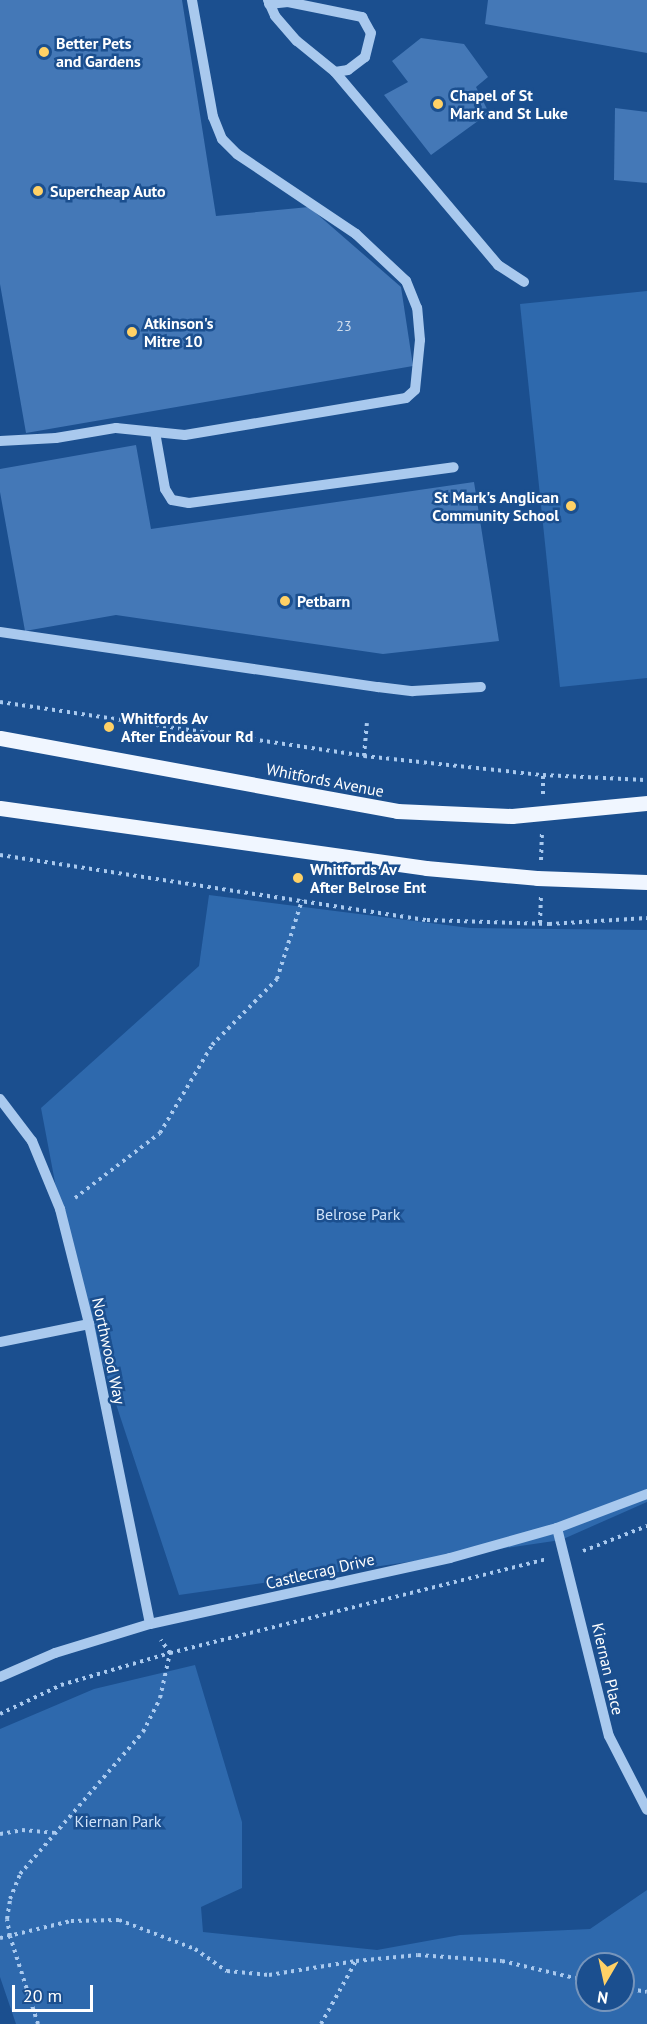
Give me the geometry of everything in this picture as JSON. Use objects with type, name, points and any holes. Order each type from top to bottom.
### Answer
[{"type":"main road","name":"Whitfords Avenue","points":[[0,738],[397,811],[476,817],[647,803]]},
{"type":"main road","points":[[0,808],[309,854],[541,879],[647,882]]},
{"type":"street","points":[[0,441],[56,438],[116,428],[185,435],[406,398],[415,390],[419,376],[420,340],[417,308],[406,282],[348,228],[237,154],[222,139],[213,117],[192,0]]},
{"type":"street","points":[[269,2],[288,2],[362,17],[371,33],[365,57],[348,70],[335,72]]},
{"type":"street","points":[[269,2],[297,41],[335,72],[498,265],[524,282]]},
{"type":"street","points":[[155,432],[165,489],[172,500],[189,503],[454,467]]},
{"type":"street","points":[[0,632],[378,687],[413,691],[481,687]]},
{"type":"street","name":"Northwood Way","points":[[0,1099],[32,1142],[60,1209],[89,1324],[150,1624]]},
{"type":"street","points":[[0,1342],[89,1324]]},
{"type":"street","name":"Castlecrag Drive","points":[[0,1677],[55,1653],[150,1624],[450,1558],[557,1528],[647,1494]]},
{"type":"street","name":"Kiernan Place","points":[[557,1528],[609,1737],[647,1810]]},
{"type":"path","points":[[0,702],[364,756],[543,775],[647,780]]},
{"type":"path","points":[[364,756],[367,723]]},
{"type":"path","points":[[540,923],[543,775]]},
{"type":"path","points":[[0,855],[427,920],[540,923],[647,918]]},
{"type":"path","points":[[60,1209],[160,1133],[212,1045],[277,979],[302,900]]},
{"type":"path","points":[[0,1714],[61,1685],[170,1653],[531,1560],[566,1557],[647,1526]]},
{"type":"path","points":[[38,2024],[10,1936],[7,1919],[10,1899],[20,1874],[143,1732],[160,1698],[170,1653],[150,1624]]},
{"type":"path","points":[[0,1834],[22,1830],[56,1833]]},
{"type":"path","points":[[0,1938],[71,1921],[119,1920],[195,1949],[227,1971],[269,1975],[356,1961],[418,1955],[502,1961],[575,1979]]},
{"type":"path","points":[[321,2024],[356,1961]]},
{"type":"green space","points":[[647,291],[647,678],[560,687],[520,304]]},
{"type":"green space","name":"Belrose Park","points":[[209,895],[470,928],[647,930],[647,1502],[561,1540],[179,1595],[83,1304],[60,1209],[41,1108],[199,966]]},
{"type":"green space","name":"Kiernan Park","points":[[195,1665],[242,1822],[242,1888],[201,1907],[203,1932],[377,1950],[460,1935],[590,1929],[647,1890],[647,2024],[16,2024],[0,1977],[0,1729],[94,1689]]},
{"type":"building","points":[[0,0],[182,0],[216,216],[309,207],[401,287],[413,366],[26,433],[0,284]]},
{"type":"building","points":[[488,0],[647,0],[647,53],[485,24]]},
{"type":"building","name":"Chapel of St Mark and St Luke","points":[[421,38],[464,44],[488,77],[476,87],[489,113],[431,155],[384,95],[408,82],[392,61]]},
{"type":"building","points":[[615,108],[647,112],[647,183],[614,180]]},
{"type":"building","points":[[136,445],[151,529],[474,482],[499,641],[383,654],[116,615],[25,631],[0,492],[0,469]]},
{"type":"place","name":"Better Pets and Gardens","points":[[44,52]]},
{"type":"place","name":"Chapel of St Mark and St Luke","points":[[438,104]]},
{"type":"place","name":"Supercheap Auto","points":[[38,191]]},
{"type":"place","name":"Atkinson's Mitre 10","points":[[132,332]]},
{"type":"place","name":"St Mark's Anglican Community School","points":[[571,506]]},
{"type":"place","name":"Petbarn","points":[[285,601]]},
{"type":"place","name":"Whitfords Av After Endeavour Rd","points":[[109,727]]},
{"type":"place","name":"Whitfords Av After Belrose Ent","points":[[298,878]]}]
